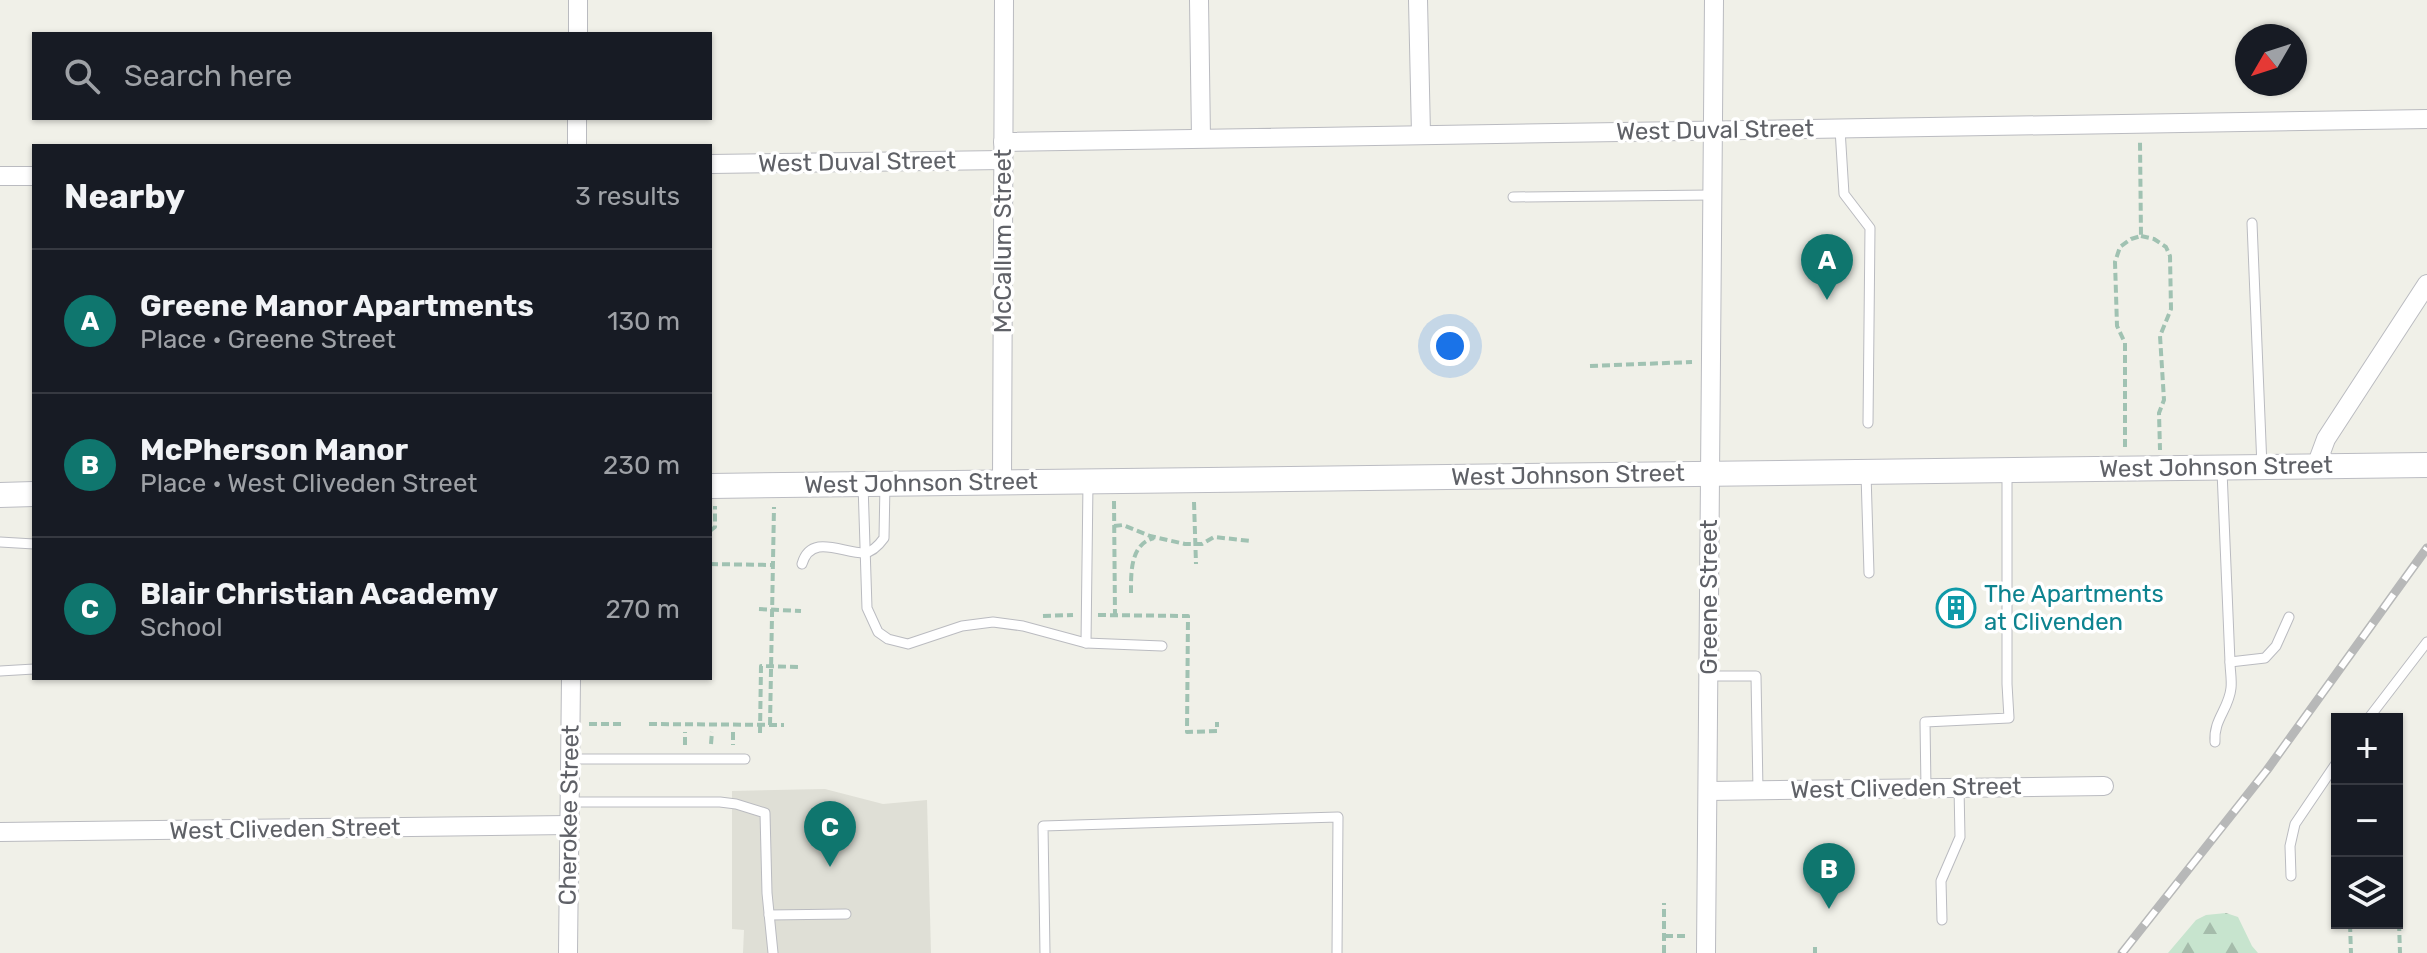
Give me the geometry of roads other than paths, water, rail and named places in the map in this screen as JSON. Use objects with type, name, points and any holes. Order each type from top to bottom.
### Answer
[{"type":"street","points":[[578,0],[578,32]]},
{"type":"street","name":"McCallum Street","points":[[1002,482],[1004,0]]},
{"type":"street","points":[[1199,0],[1201,138]]},
{"type":"street","points":[[1418,0],[1421,134]]},
{"type":"street","name":"Greene Street","points":[[1706,953],[1714,0]]},
{"type":"street","name":"West Duval Street","points":[[712,164],[1003,151],[1201,138],[2427,119]]},
{"type":"street","points":[[577,120],[577,144]]},
{"type":"street","points":[[0,176],[32,176]]},
{"type":"street","points":[[2316,466],[2326,439],[2427,284]]},
{"type":"street","name":"West Johnson Street","points":[[713,495],[874,484],[2427,465]]},
{"type":"street","points":[[0,495],[32,494]]},
{"type":"street","name":"Cherokee Street","points":[[568,953],[571,680]]},
{"type":"street","name":"West Cliveden Street","points":[[1708,791],[2104,786]]},
{"type":"street","name":"West Cliveden Street","points":[[0,832],[569,825]]},
{"type":"lane","points":[[1840,129],[1844,194],[1870,228],[1868,423]]},
{"type":"lane","points":[[1513,197],[1712,195]]},
{"type":"lane","points":[[2252,223],[2262,467]]},
{"type":"lane","points":[[2215,742],[2214,728],[2231,689],[2222,467]]},
{"type":"lane","points":[[1926,788],[1925,722],[2009,718],[2007,470]]},
{"type":"lane","points":[[1866,471],[1869,573]]},
{"type":"lane","points":[[1086,643],[1088,481]]},
{"type":"lane","points":[[874,484],[865,553],[867,608],[878,632],[898,643],[919,641],[976,623],[993,622],[1023,626],[1086,643],[1162,646]]},
{"type":"lane","points":[[802,564],[806,554],[816,547],[841,547],[865,553],[877,548],[884,538],[874,484]]},
{"type":"lane","points":[[0,542],[32,544]]},
{"type":"lane","points":[[2230,662],[2265,658],[2276,646],[2289,617]]},
{"type":"lane","points":[[2373,713],[2427,642]]},
{"type":"lane","points":[[0,671],[32,669]]},
{"type":"lane","points":[[1709,676],[1756,676],[1758,791]]},
{"type":"lane","points":[[570,759],[745,759]]},
{"type":"lane","points":[[2291,876],[2290,846],[2295,824],[2331,771]]},
{"type":"lane","points":[[1942,920],[1941,881],[1960,837],[1959,788]]},
{"type":"lane","points":[[569,802],[720,802],[765,813],[773,953]]},
{"type":"lane","points":[[1045,953],[1043,826],[1338,817],[1337,953]]},
{"type":"lane","points":[[769,915],[846,914]]},
{"type":"railway","points":[[2122,953],[2267,770],[2427,548]]},
{"type":"place","name":"Greene Manor Apartments","points":[[1827,300]]},
{"type":"place","name":"The Apartments at Clivenden","points":[[1956,608]]},
{"type":"place","name":"Blair Christian Academy","points":[[830,867]]},
{"type":"place","name":"McPherson Manor","points":[[1829,909]]}]
